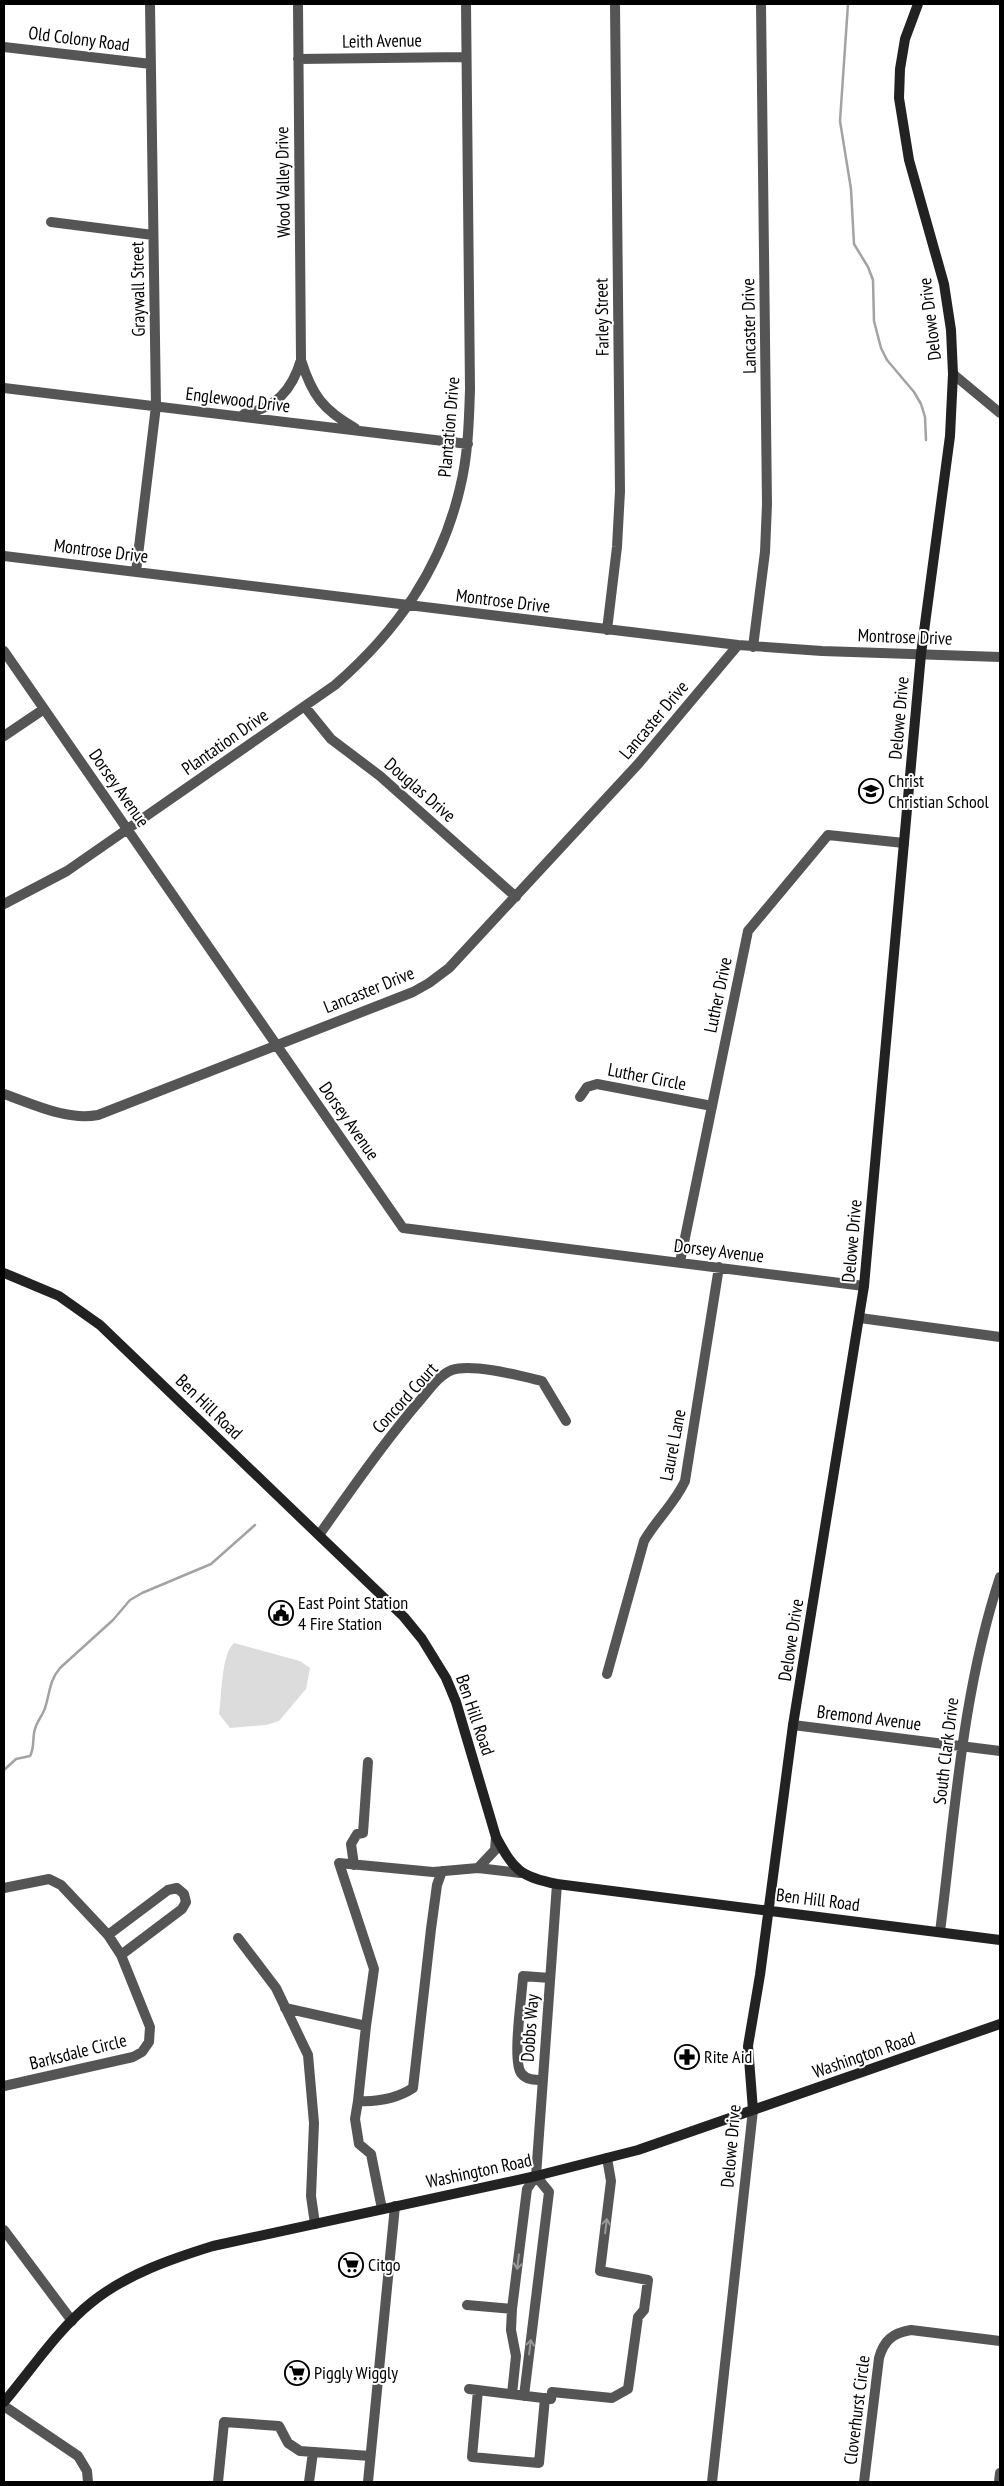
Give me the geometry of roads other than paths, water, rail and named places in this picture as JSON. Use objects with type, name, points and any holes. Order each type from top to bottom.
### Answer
[{"type":"street","name":"Graywall Street","points":[[136,572],[156,406],[150,4]]},
{"type":"street","name":"Wood Valley Drive","points":[[298,4],[301,360],[309,384],[320,403],[336,418],[360,430]]},
{"type":"street","name":"Plantation Drive","points":[[4,904],[67,871],[128,830],[304,706],[362,661],[390,631],[430,571],[449,528],[460,487],[468,444],[470,389],[466,4]]},
{"type":"street","name":"Farley Street","points":[[608,630],[617,547],[620,491],[615,4]]},
{"type":"street","name":"Lancaster Drive","points":[[754,647],[765,552],[767,504],[761,4]]},
{"type":"street","name":"Delowe Drive","points":[[712,2482],[753,2110],[748,2046],[769,1910],[793,1725],[860,1318],[921,654],[950,436],[953,374],[951,330],[944,284],[909,160],[900,106],[900,69],[905,38],[918,4]]},
{"type":"street","name":"Old Colony Road","points":[[4,47],[151,64]]},
{"type":"street","name":"Leith Avenue","points":[[298,58],[466,57]]},
{"type":"street","points":[[51,222],[153,235]]},
{"type":"street","name":"Wood Valley Drive","points":[[203,412],[244,414],[268,407],[289,388],[301,360]]},
{"type":"street","points":[[953,374],[1000,412]]},
{"type":"street","name":"Englewood Drive","points":[[4,388],[468,444]]},
{"type":"street","name":"Montrose Drive","points":[[4,556],[738,646],[1000,657]]},
{"type":"street","name":"Lancaster Drive","points":[[4,1094],[73,1116],[86,1117],[98,1115],[429,983],[449,968],[639,763],[738,646]]},
{"type":"street","name":"Dorsey Avenue","points":[[4,651],[403,1228],[864,1286]]},
{"type":"street","name":"Douglas Drive","points":[[304,706],[331,739],[380,776],[516,896]]},
{"type":"street","points":[[4,736],[44,708]]},
{"type":"street","name":"Luther Drive","points":[[680,1262],[748,931],[828,836],[904,843]]},
{"type":"street","name":"Luther Circle","points":[[580,1097],[587,1087],[597,1084],[712,1106]]},
{"type":"street","name":"Laurel Lane","points":[[607,1674],[644,1541],[678,1496],[685,1481],[719,1267]]},
{"type":"street","name":"Ben Hill Road","points":[[4,1273],[59,1296],[100,1325],[404,1617],[438,1663],[456,1702],[496,1837],[506,1856],[520,1872],[558,1884],[1000,1940]]},
{"type":"street","points":[[860,1318],[1000,1337]]},
{"type":"street","name":"Concord Court","points":[[319,1535],[396,1429],[440,1377],[452,1370],[469,1368],[512,1374],[542,1381],[566,1420]]},
{"type":"street","name":"South Clark Drive","points":[[940,1932],[970,1693],[979,1648],[1000,1577]]},
{"type":"street","name":"Bremond Avenue","points":[[793,1725],[1000,1752]]},
{"type":"street","points":[[354,1865],[351,1844],[357,1834],[363,1833],[368,1762]]},
{"type":"street","points":[[478,1868],[495,1850],[496,1837]]},
{"type":"street","points":[[382,2209],[371,2154],[359,2144],[355,2119],[374,1969],[339,1863],[442,1871],[478,1868],[520,1872]]},
{"type":"street","points":[[358,2100],[372,2102],[392,2098],[413,2088],[432,1920],[437,1885],[442,1871]]},
{"type":"street","name":"Barksdale Circle","points":[[4,1888],[49,1879],[61,1885],[108,1935],[121,1955],[150,2028],[149,2042],[142,2052],[133,2057],[4,2086]]},
{"type":"street","name":"Dobbs Way","points":[[536,2176],[558,1884]]},
{"type":"street","points":[[108,1935],[168,1890],[176,1888],[184,1894],[186,1902],[182,1909],[121,1955]]},
{"type":"street","points":[[238,1938],[276,1988],[308,2055],[314,2123],[311,2196],[315,2224]]},
{"type":"street","points":[[543,2080],[530,2079],[522,2074],[516,2061],[523,1976],[550,1978]]},
{"type":"street","points":[[286,2008],[366,2026]]},
{"type":"street","name":"Washington Road","points":[[4,2402],[72,2321],[92,2302],[114,2286],[174,2258],[213,2246],[536,2176],[643,2149],[1000,2024]]},
{"type":"street","points":[[545,2398],[539,2463],[472,2457],[474,2389],[524,2396],[545,2398],[551,2399],[552,2392],[612,2398],[628,2389],[638,2317],[644,2310],[648,2280],[600,2271],[611,2182],[607,2158]]},
{"type":"street","points":[[512,2394],[516,2356],[511,2330],[512,2310],[527,2189],[536,2176],[549,2192],[524,2396]]},
{"type":"street","points":[[368,2482],[396,2206]]},
{"type":"street","points":[[4,2230],[72,2321]]},
{"type":"street","points":[[467,2304],[512,2310]]},
{"type":"street","name":"Cloverhurst Circle","points":[[864,2482],[879,2358],[887,2340],[898,2332],[910,2330],[1000,2341]]},
{"type":"street","points":[[4,2406],[78,2456],[87,2471],[88,2482]]},
{"type":"street","points":[[218,2482],[224,2422],[279,2426],[288,2443],[300,2451],[370,2456]]},
{"type":"street","points":[[309,2482],[313,2452]]},
{"type":"street","points":[[999,2482],[1000,2473]]},
{"type":"waterway","points":[[848,4],[840,121],[851,189],[854,244],[868,267],[873,280],[874,321],[881,348],[887,360],[914,392],[921,404],[925,417],[926,440]]},
{"type":"waterway","points":[[4,1770],[16,1759],[30,1756],[36,1726],[47,1703],[50,1687],[60,1668],[113,1620],[130,1600],[142,1593],[211,1564],[255,1525]]},
{"type":"place","name":"Christ Christian School","points":[[871,791]]},
{"type":"place","name":"East Point Station 4 Fire Station","points":[[281,1613]]},
{"type":"place","name":"Rite Aid","points":[[687,2057]]},
{"type":"place","name":"Citgo","points":[[351,2265]]},
{"type":"place","name":"Piggly Wiggly","points":[[297,2373]]}]
